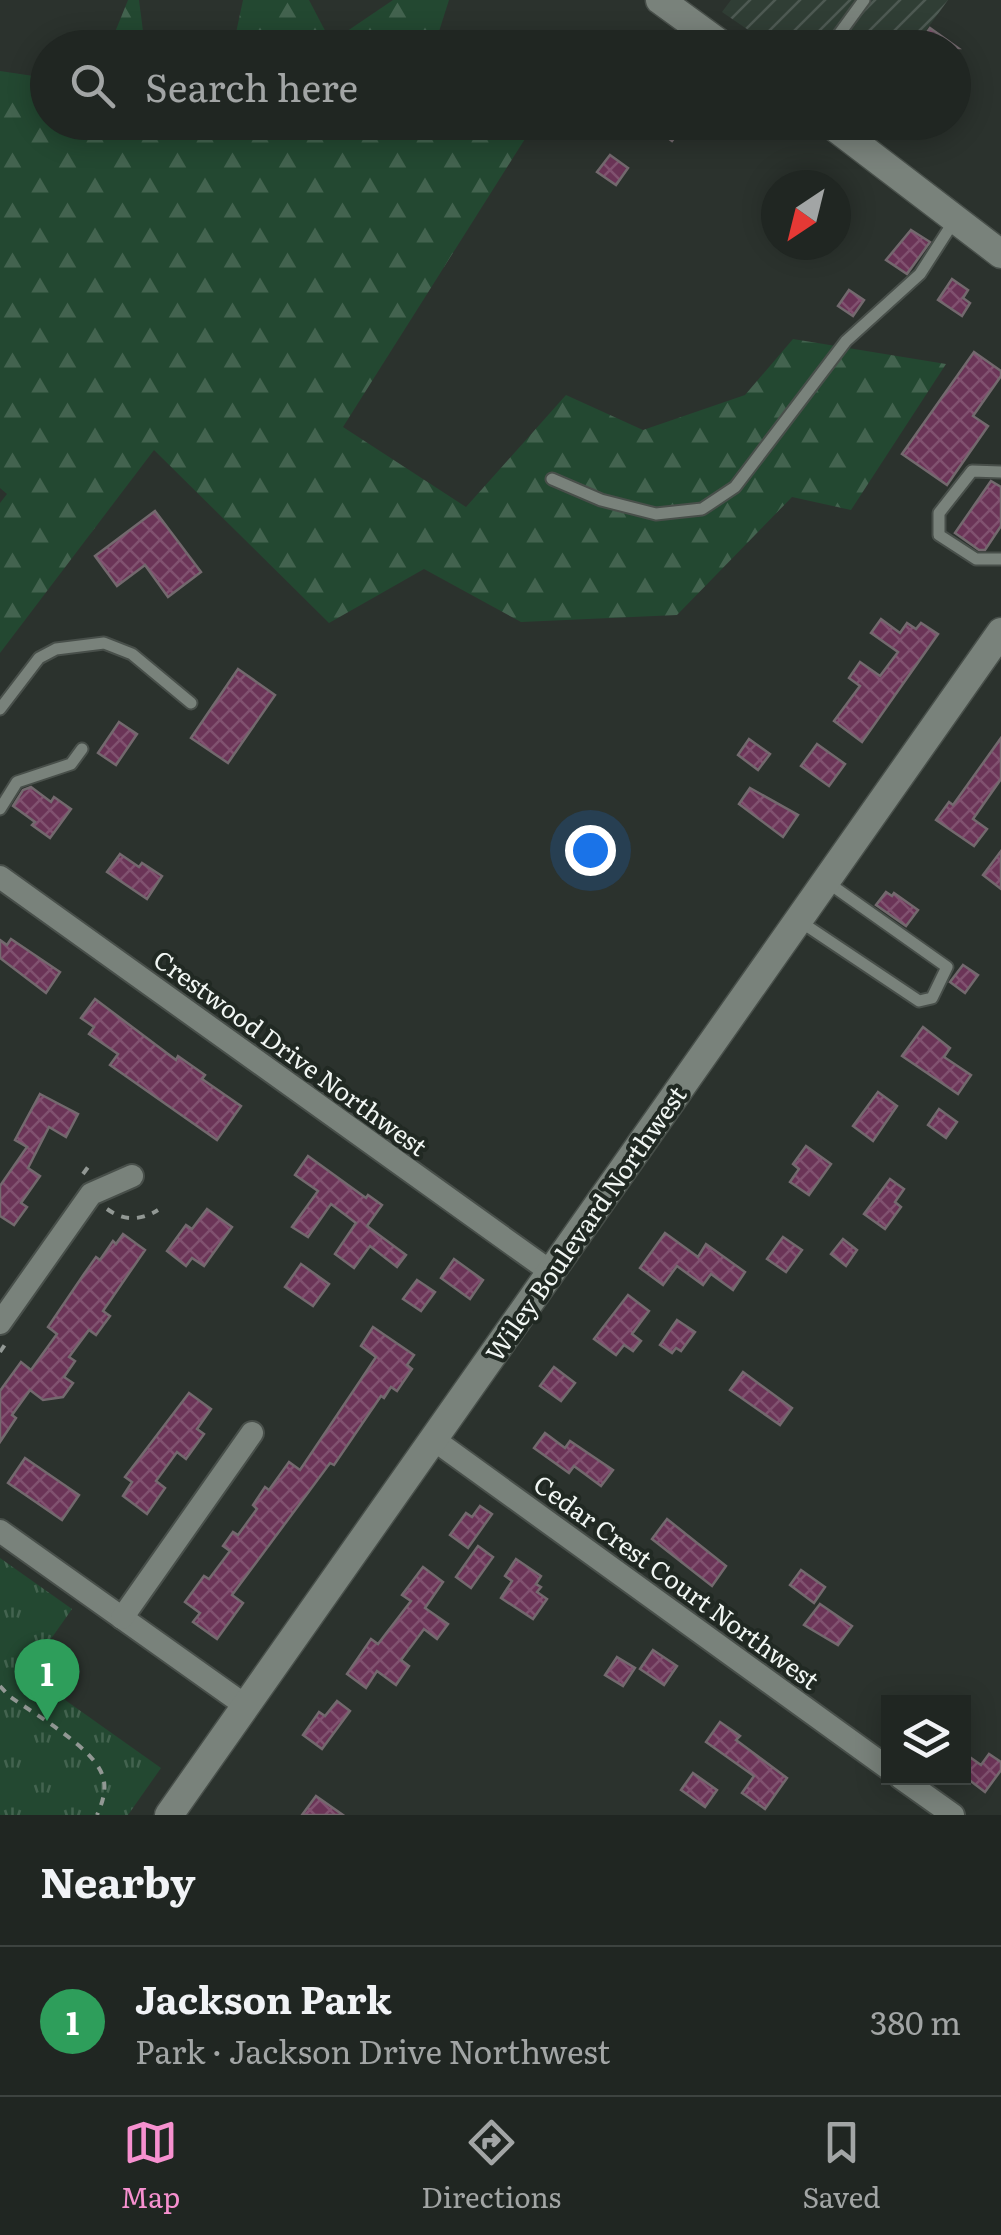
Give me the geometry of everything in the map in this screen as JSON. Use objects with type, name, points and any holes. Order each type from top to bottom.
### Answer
[{"type":"street","points":[[660,0],[701,30]]},
{"type":"street","points":[[852,140],[1001,254]]},
{"type":"street","name":"Wiley Boulevard Northwest","points":[[169,1815],[1001,632]]},
{"type":"street","name":"Crestwood Drive Northwest","points":[[1,880],[551,1272]]},
{"type":"street","points":[[0,1323],[92,1194],[132,1176]]},
{"type":"street","points":[[122,1618],[252,1433]]},
{"type":"street","name":"Cedar Crest Court Northwest","points":[[434,1439],[881,1763]]},
{"type":"street","points":[[0,1531],[246,1706]]},
{"type":"street","points":[[911,1785],[953,1815]]},
{"type":"lane","points":[[843,30],[864,0]]},
{"type":"lane","points":[[552,478],[602,500],[656,514],[702,509],[735,487],[846,342],[920,274],[956,218]]},
{"type":"lane","points":[[1001,472],[972,471],[939,513],[939,535],[976,559],[1001,559]]},
{"type":"lane","points":[[0,709],[39,658],[56,649],[104,643],[132,654],[191,703]]},
{"type":"lane","points":[[0,810],[16,782],[70,764],[82,749]]},
{"type":"lane","points":[[798,920],[919,1001],[932,998],[947,967],[826,881]]},
{"type":"path","points":[[103,1206],[118,1216],[133,1219],[158,1210]]},
{"type":"path","points":[[0,1686],[88,1753],[104,1777],[103,1801],[96,1815]]},
{"type":"shaded area","points":[[731,0],[948,0],[926,30],[748,30],[722,12]]},
{"type":"green space","points":[[128,0],[139,0],[143,30],[116,30]]},
{"type":"green space","points":[[243,0],[309,0],[325,30],[237,30]]},
{"type":"green space","points":[[393,0],[449,0],[439,30],[349,30]]},
{"type":"green space","points":[[0,71],[30,75],[30,140],[524,140],[343,427],[466,507],[566,395],[643,430],[745,395],[793,339],[946,364],[851,510],[792,497],[677,615],[521,622],[424,569],[329,623],[154,450],[0,653],[0,503],[7,494],[0,488]]},
{"type":"green space","points":[[0,1558],[72,1609],[27,1673],[161,1768],[128,1815],[0,1815]]},
{"type":"building","points":[[610,155],[628,168],[616,185],[597,172]]},
{"type":"building","points":[[911,230],[930,242],[907,274],[886,260]]},
{"type":"building","points":[[952,279],[968,290],[963,298],[970,303],[962,316],[938,300]]},
{"type":"building","points":[[849,290],[864,300],[853,316],[838,306]]},
{"type":"building","points":[[974,352],[1001,371],[1001,376],[973,416],[988,426],[947,485],[902,454]]},
{"type":"building","points":[[991,481],[1001,487],[1001,526],[985,550],[979,550],[955,533]]},
{"type":"building","points":[[155,511],[201,572],[168,597],[145,565],[117,586],[95,556]]},
{"type":"building","points":[[881,619],[900,633],[907,623],[916,629],[921,623],[938,634],[862,742],[834,721],[860,686],[849,678],[860,662],[880,676],[898,652],[871,633]]},
{"type":"building","points":[[238,669],[275,695],[228,763],[191,738]]},
{"type":"building","points":[[119,722],[137,734],[116,765],[98,753]]},
{"type":"building","points":[[1001,738],[1001,779],[973,819],[987,829],[974,846],[936,820],[949,802],[953,805]]},
{"type":"building","points":[[749,739],[770,754],[758,770],[738,755]]},
{"type":"building","points":[[817,744],[845,764],[829,786],[801,766]]},
{"type":"building","points":[[31,787],[51,802],[54,797],[71,809],[50,838],[13,806],[23,790]]},
{"type":"building","points":[[750,788],[798,815],[783,837],[739,804]]},
{"type":"building","points":[[1001,851],[1001,889],[983,875]]},
{"type":"building","points":[[120,854],[162,876],[147,899],[107,872]]},
{"type":"building","points":[[886,892],[892,896],[894,893],[918,910],[906,926],[876,905]]},
{"type":"building","points":[[11,939],[60,972],[46,993],[0,958],[0,940],[7,945]]},
{"type":"building","points":[[963,965],[978,975],[965,993],[950,982]]},
{"type":"building","points":[[95,999],[176,1060],[178,1056],[205,1075],[202,1079],[241,1106],[217,1140],[110,1065],[118,1054],[89,1034],[94,1027],[81,1018]]},
{"type":"building","points":[[923,1027],[950,1048],[944,1057],[971,1075],[958,1094],[902,1056]]},
{"type":"building","points":[[878,1092],[897,1106],[873,1141],[853,1126]]},
{"type":"building","points":[[40,1094],[78,1114],[66,1137],[49,1127],[28,1168],[40,1176],[21,1203],[27,1207],[14,1225],[0,1216],[0,1186],[27,1147],[15,1140]]},
{"type":"building","points":[[939,1109],[957,1122],[946,1138],[928,1125]]},
{"type":"building","points":[[806,1146],[831,1164],[809,1195],[790,1182],[799,1169],[793,1164]]},
{"type":"building","points":[[308,1156],[382,1205],[367,1226],[406,1255],[397,1267],[370,1246],[354,1268],[335,1254],[356,1223],[331,1204],[308,1237],[292,1227],[318,1191],[295,1175]]},
{"type":"building","points":[[890,1179],[904,1189],[895,1202],[901,1207],[885,1229],[864,1214]]},
{"type":"building","points":[[207,1209],[232,1227],[204,1266],[192,1258],[186,1266],[167,1251],[186,1225],[192,1229]]},
{"type":"building","points":[[665,1233],[698,1257],[706,1244],[745,1272],[733,1290],[711,1274],[703,1285],[677,1266],[663,1285],[640,1268]]},
{"type":"building","points":[[123,1234],[145,1250],[103,1311],[110,1316],[96,1335],[89,1330],[69,1357],[75,1361],[64,1377],[73,1383],[63,1397],[43,1400],[30,1390],[12,1415],[16,1418],[0,1442],[0,1391],[21,1362],[31,1370],[57,1334],[48,1327],[96,1257],[100,1260]]},
{"type":"building","points":[[783,1237],[802,1250],[786,1272],[767,1259]]},
{"type":"building","points":[[843,1239],[857,1250],[846,1266],[831,1254]]},
{"type":"building","points":[[454,1259],[483,1280],[470,1299],[441,1278]]},
{"type":"building","points":[[301,1264],[329,1284],[313,1306],[285,1287]]},
{"type":"building","points":[[417,1280],[435,1292],[421,1311],[403,1299]]},
{"type":"building","points":[[628,1295],[649,1311],[632,1334],[641,1341],[633,1351],[624,1345],[616,1355],[594,1339]]},
{"type":"building","points":[[677,1320],[695,1332],[681,1351],[676,1348],[672,1353],[660,1345]]},
{"type":"building","points":[[373,1327],[414,1355],[407,1365],[412,1369],[397,1391],[391,1387],[384,1398],[381,1396],[334,1465],[330,1463],[232,1595],[243,1603],[217,1639],[193,1622],[200,1613],[185,1602],[230,1551],[223,1546],[233,1532],[238,1535],[257,1509],[253,1505],[265,1487],[269,1490],[289,1462],[300,1470],[376,1357],[361,1346]]},
{"type":"building","points":[[554,1367],[575,1383],[561,1401],[540,1386]]},
{"type":"building","points":[[743,1372],[792,1408],[780,1425],[730,1390]]},
{"type":"building","points":[[189,1393],[211,1409],[197,1429],[204,1434],[186,1459],[177,1452],[156,1481],[165,1488],[147,1514],[123,1496],[132,1482],[125,1477]]},
{"type":"building","points":[[545,1433],[565,1448],[570,1441],[613,1470],[601,1486],[574,1466],[569,1473],[534,1448]]},
{"type":"building","points":[[25,1458],[79,1495],[62,1520],[8,1483]]},
{"type":"building","points":[[480,1506],[492,1514],[468,1548],[450,1535],[466,1513],[472,1517]]},
{"type":"building","points":[[667,1519],[726,1566],[712,1586],[652,1539]]},
{"type":"building","points":[[478,1546],[493,1557],[471,1588],[456,1577]]},
{"type":"building","points":[[516,1559],[541,1576],[537,1592],[547,1599],[533,1619],[501,1598],[512,1581],[505,1576]]},
{"type":"building","points":[[423,1567],[443,1582],[425,1608],[448,1624],[437,1639],[424,1629],[401,1660],[409,1666],[396,1685],[377,1671],[366,1688],[347,1674],[371,1639],[378,1644],[411,1601],[402,1595]]},
{"type":"building","points":[[801,1570],[825,1587],[814,1603],[790,1585]]},
{"type":"building","points":[[820,1604],[852,1626],[838,1645],[804,1625]]},
{"type":"building","points":[[653,1650],[677,1666],[664,1685],[640,1669]]},
{"type":"building","points":[[617,1657],[635,1668],[623,1686],[605,1675]]},
{"type":"building","points":[[337,1701],[350,1711],[322,1749],[303,1735],[319,1712],[325,1716]]},
{"type":"building","points":[[720,1722],[740,1736],[736,1740],[787,1778],[765,1809],[742,1793],[754,1776],[706,1742]]},
{"type":"building","points":[[989,1754],[1001,1762],[1001,1770],[985,1792],[971,1781],[971,1758],[981,1765]]},
{"type":"building","points":[[693,1773],[717,1790],[705,1807],[681,1790]]},
{"type":"building","points":[[316,1796],[343,1815],[302,1815]]},
{"type":"place","name":"Jackson Park","points":[[47,1721]]}]
